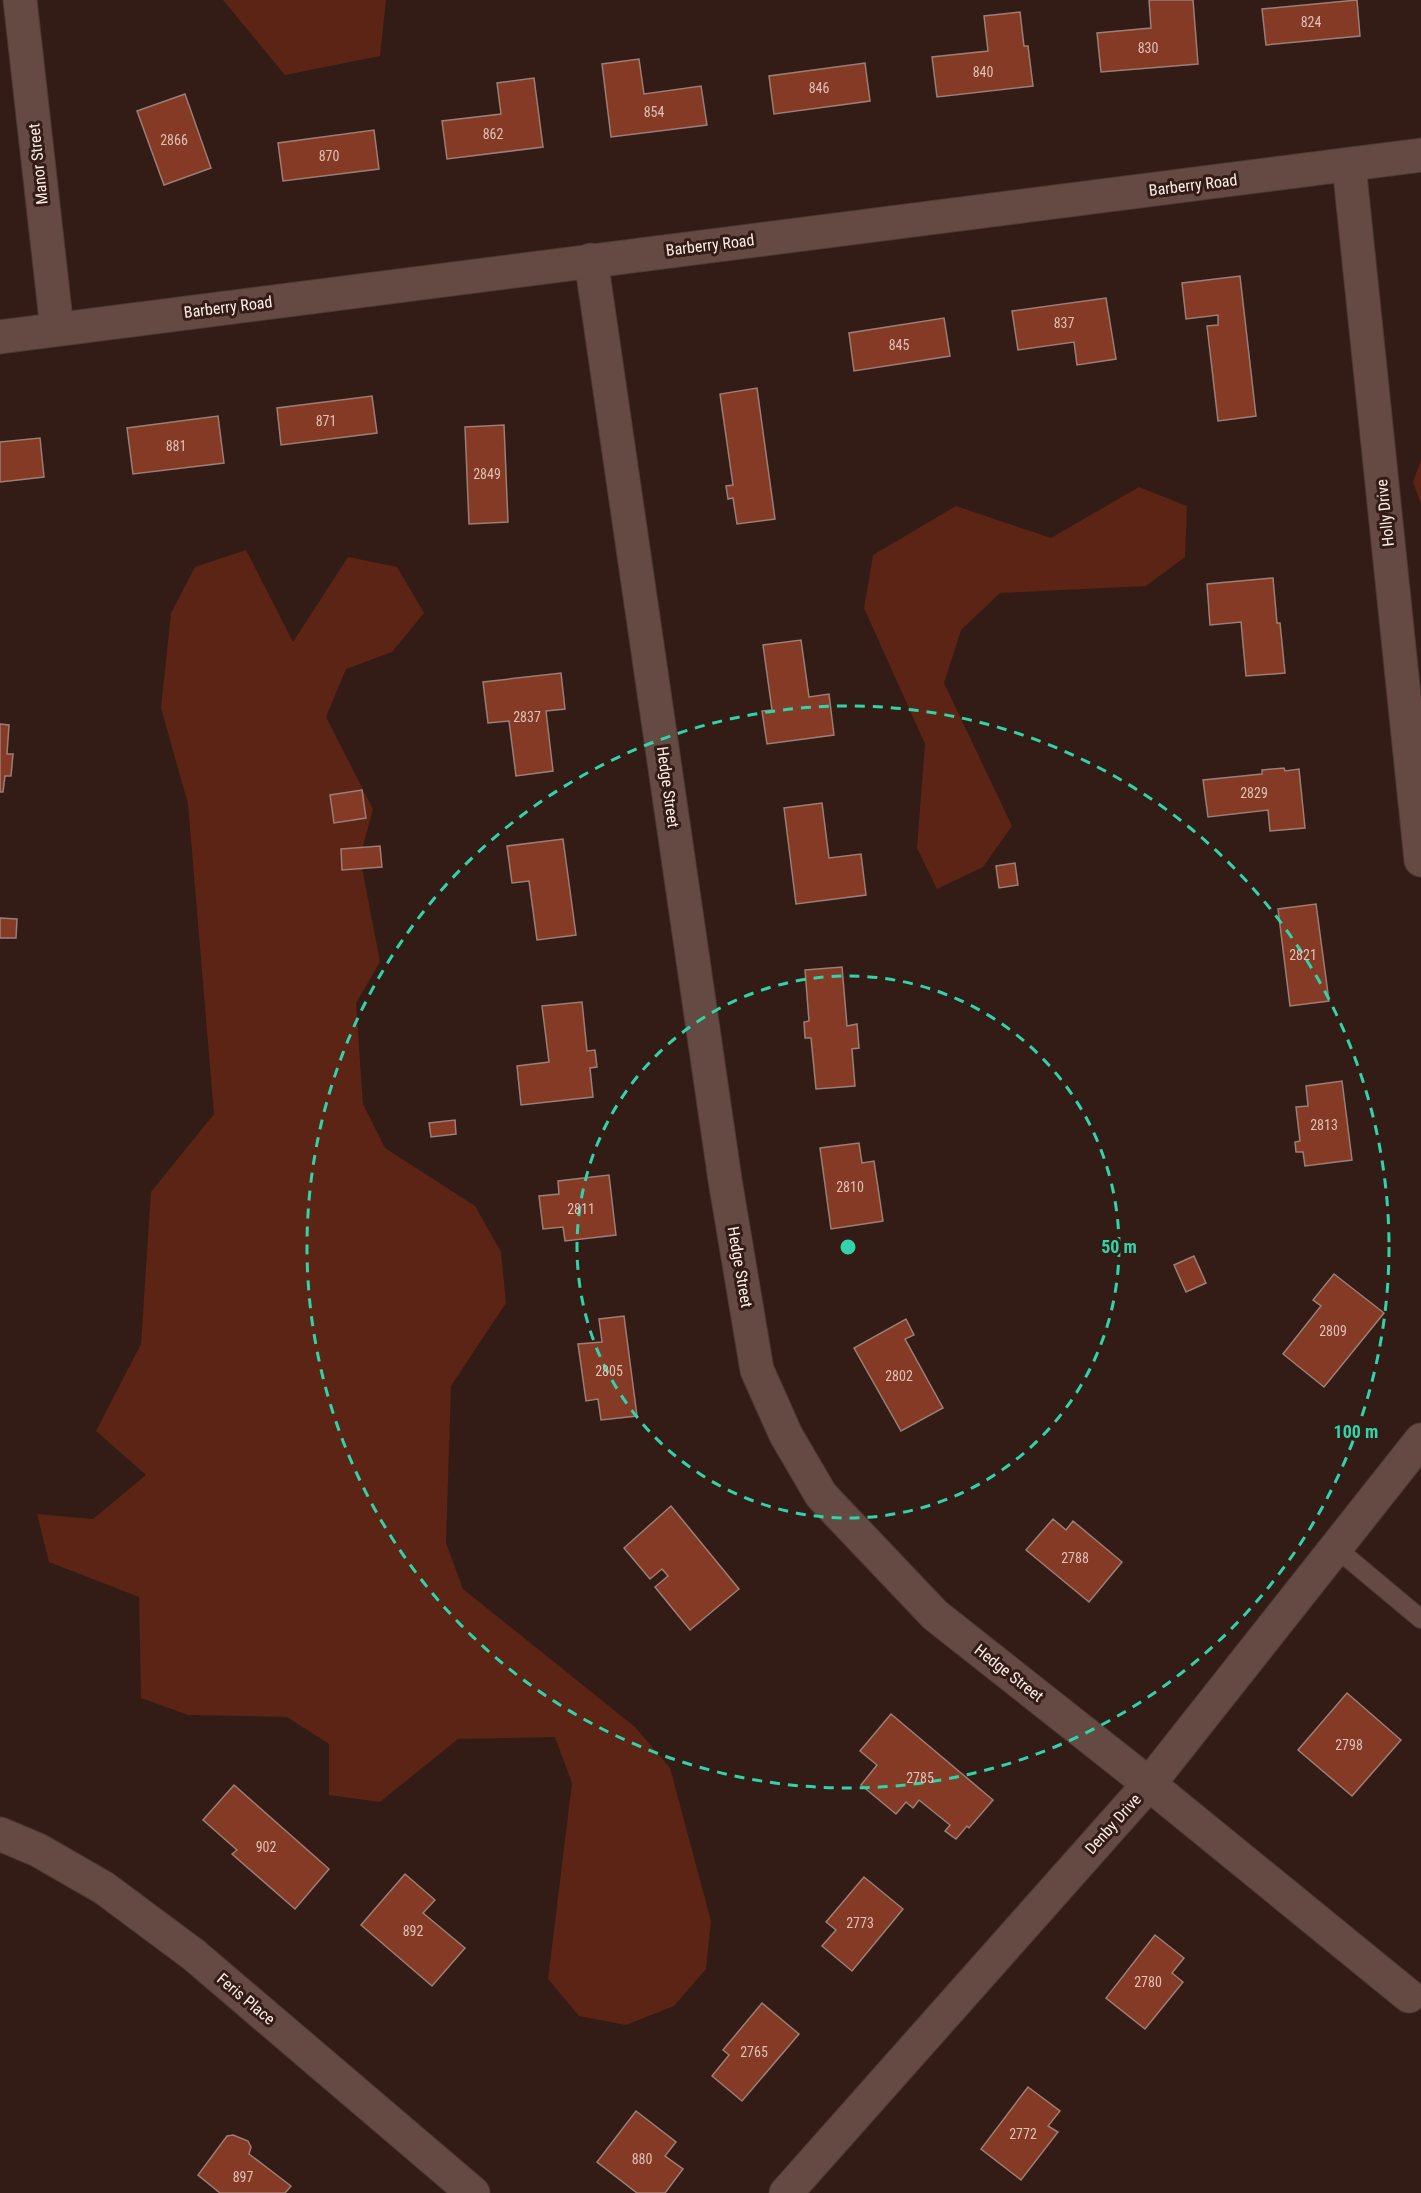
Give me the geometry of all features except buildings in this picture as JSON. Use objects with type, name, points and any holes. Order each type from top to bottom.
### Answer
[{"type":"street","name":"Manor Street","points":[[20,0],[57,329]]},
{"type":"street","name":"Barberry Road","points":[[0,336],[1421,155]]},
{"type":"street","name":"Holly Drive","points":[[1349,165],[1421,860]]},
{"type":"street","name":"Hedge Street","points":[[591,260],[725,1180],[758,1370],[786,1435],[821,1495],[935,1615],[1149,1784],[1409,1996]]},
{"type":"street","name":"Denby Drive","points":[[786,2193],[1149,1784],[1421,1440]]},
{"type":"street","name":"Feris Place","points":[[0,1834],[38,1850],[104,1887],[194,1955],[473,2193]]},
{"type":"lane","points":[[1336,1548],[1421,1619]]},
{"type":"shaded area","points":[[223,0],[386,0],[380,56],[285,75]]},
{"type":"shaded area","points":[[1421,460],[1421,504],[1413,482]]},
{"type":"shaded area","points":[[1139,487],[1187,506],[1185,557],[1146,586],[1000,593],[961,630],[944,683],[1012,826],[983,867],[937,889],[917,848],[925,744],[864,608],[873,555],[956,506],[1051,538]]},
{"type":"shaded area","points":[[246,550],[293,642],[348,557],[397,567],[424,613],[392,652],[346,669],[326,717],[373,809],[360,857],[380,962],[356,1003],[363,1104],[385,1148],[475,1206],[501,1252],[506,1303],[451,1386],[446,1543],[463,1589],[635,1727],[670,1768],[711,1921],[706,1969],[674,2006],[626,2025],[579,2016],[548,1979],[572,1783],[555,1737],[458,1739],[380,1802],[329,1795],[329,1744],[287,1717],[188,1715],[141,1698],[139,1597],[49,1562],[37,1514],[93,1519],[146,1475],[96,1431],[141,1344],[151,1192],[214,1114],[188,804],[161,708],[171,613],[195,567]]}]
